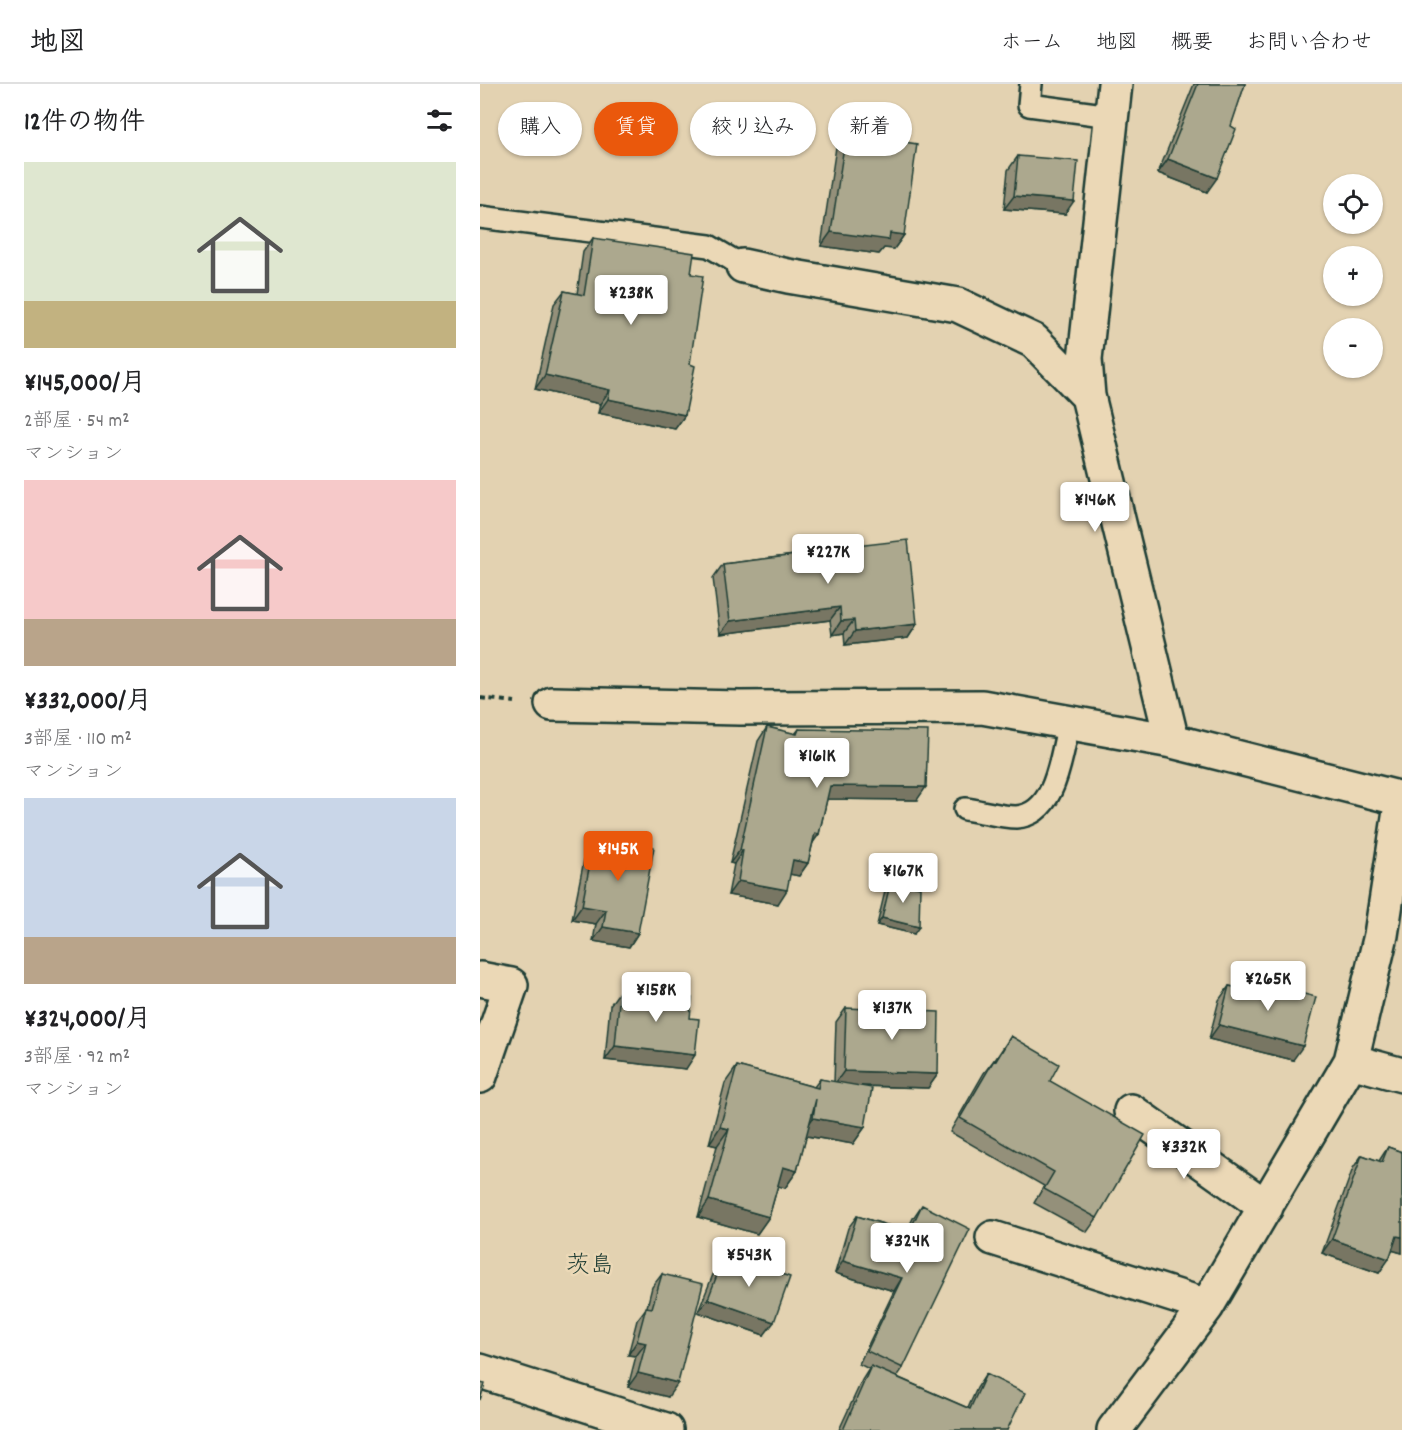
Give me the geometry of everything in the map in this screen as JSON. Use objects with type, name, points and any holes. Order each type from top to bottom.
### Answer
[{"type":"street","points":[[1115,84],[1085,359],[1088,396],[1172,741]]},
{"type":"street","points":[[743,266],[788,276],[958,305],[1034,341],[1088,396]]},
{"type":"street","points":[[552,704],[740,708],[982,708],[1172,741],[1402,799],[1381,935],[1351,1061],[1207,1306],[1114,1430]]},
{"type":"street","points":[[480,979],[511,985],[480,1077]]},
{"type":"street","points":[[1351,1061],[1402,1075]]},
{"type":"street","points":[[1131,1111],[1266,1207]]},
{"type":"street","points":[[993,1238],[1207,1306]]},
{"type":"street","points":[[480,1371],[666,1430]]},
{"type":"lane","points":[[1031,84],[1029,105],[1111,116]]},
{"type":"lane","points":[[480,217],[709,246],[743,266]]},
{"type":"lane","points":[[965,809],[1016,817],[1036,811],[1051,794],[1069,723]]},
{"type":"building","points":[[1198,84],[1245,84],[1231,126],[1236,129],[1217,178],[1168,159]]},
{"type":"building","points":[[912,143],[917,144],[904,235],[890,233],[889,240],[831,232],[843,156],[912,156]]},
{"type":"building","points":[[1018,156],[1078,161],[1074,201],[1014,196]]},
{"type":"building","points":[[593,238],[694,253],[691,274],[703,276],[690,364],[695,366],[685,415],[608,399],[610,390],[545,375],[564,291],[584,295]]},
{"type":"building","points":[[908,540],[917,624],[855,631],[854,620],[841,621],[840,607],[730,621],[723,564]]},
{"type":"building","points":[[767,727],[797,734],[799,729],[928,731],[926,787],[830,786],[819,834],[815,833],[808,863],[793,860],[787,890],[738,881],[743,850],[740,850]]},
{"type":"building","points":[[595,836],[654,847],[638,933],[603,927],[606,910],[582,906]]},
{"type":"building","points":[[891,880],[920,887],[919,927],[882,918]]},
{"type":"building","points":[[1245,979],[1316,997],[1303,1046],[1219,1025],[1229,986],[1243,989]]},
{"type":"building","points":[[620,991],[692,998],[690,1018],[699,1019],[695,1055],[615,1046]]},
{"type":"building","points":[[846,1008],[939,1012],[938,1074],[844,1071]]},
{"type":"building","points":[[1011,1036],[1059,1064],[1050,1081],[1145,1135],[1097,1218],[1044,1189],[1054,1172],[960,1118]]},
{"type":"building","points":[[737,1066],[818,1088],[820,1079],[872,1088],[865,1127],[813,1118],[816,1099],[797,1171],[783,1167],[769,1217],[709,1200],[729,1129],[720,1127]]},
{"type":"building","points":[[1388,1147],[1402,1152],[1402,1237],[1397,1236],[1389,1259],[1332,1239],[1362,1155],[1382,1162]]},
{"type":"building","points":[[922,1205],[970,1229],[903,1368],[867,1351],[902,1278],[843,1261],[857,1216],[909,1232]]},
{"type":"building","points":[[725,1254],[790,1277],[774,1322],[708,1299]]},
{"type":"building","points":[[662,1274],[703,1284],[678,1383],[638,1373],[646,1343],[637,1341],[646,1307],[652,1308]]},
{"type":"building","points":[[871,1366],[970,1409],[986,1374],[1025,1393],[1007,1430],[843,1430]]},
{"type":"building","points":[[480,1383],[485,1384],[480,1400]]},
{"type":"district","name":"茨島","points":[[590,1267]]}]
